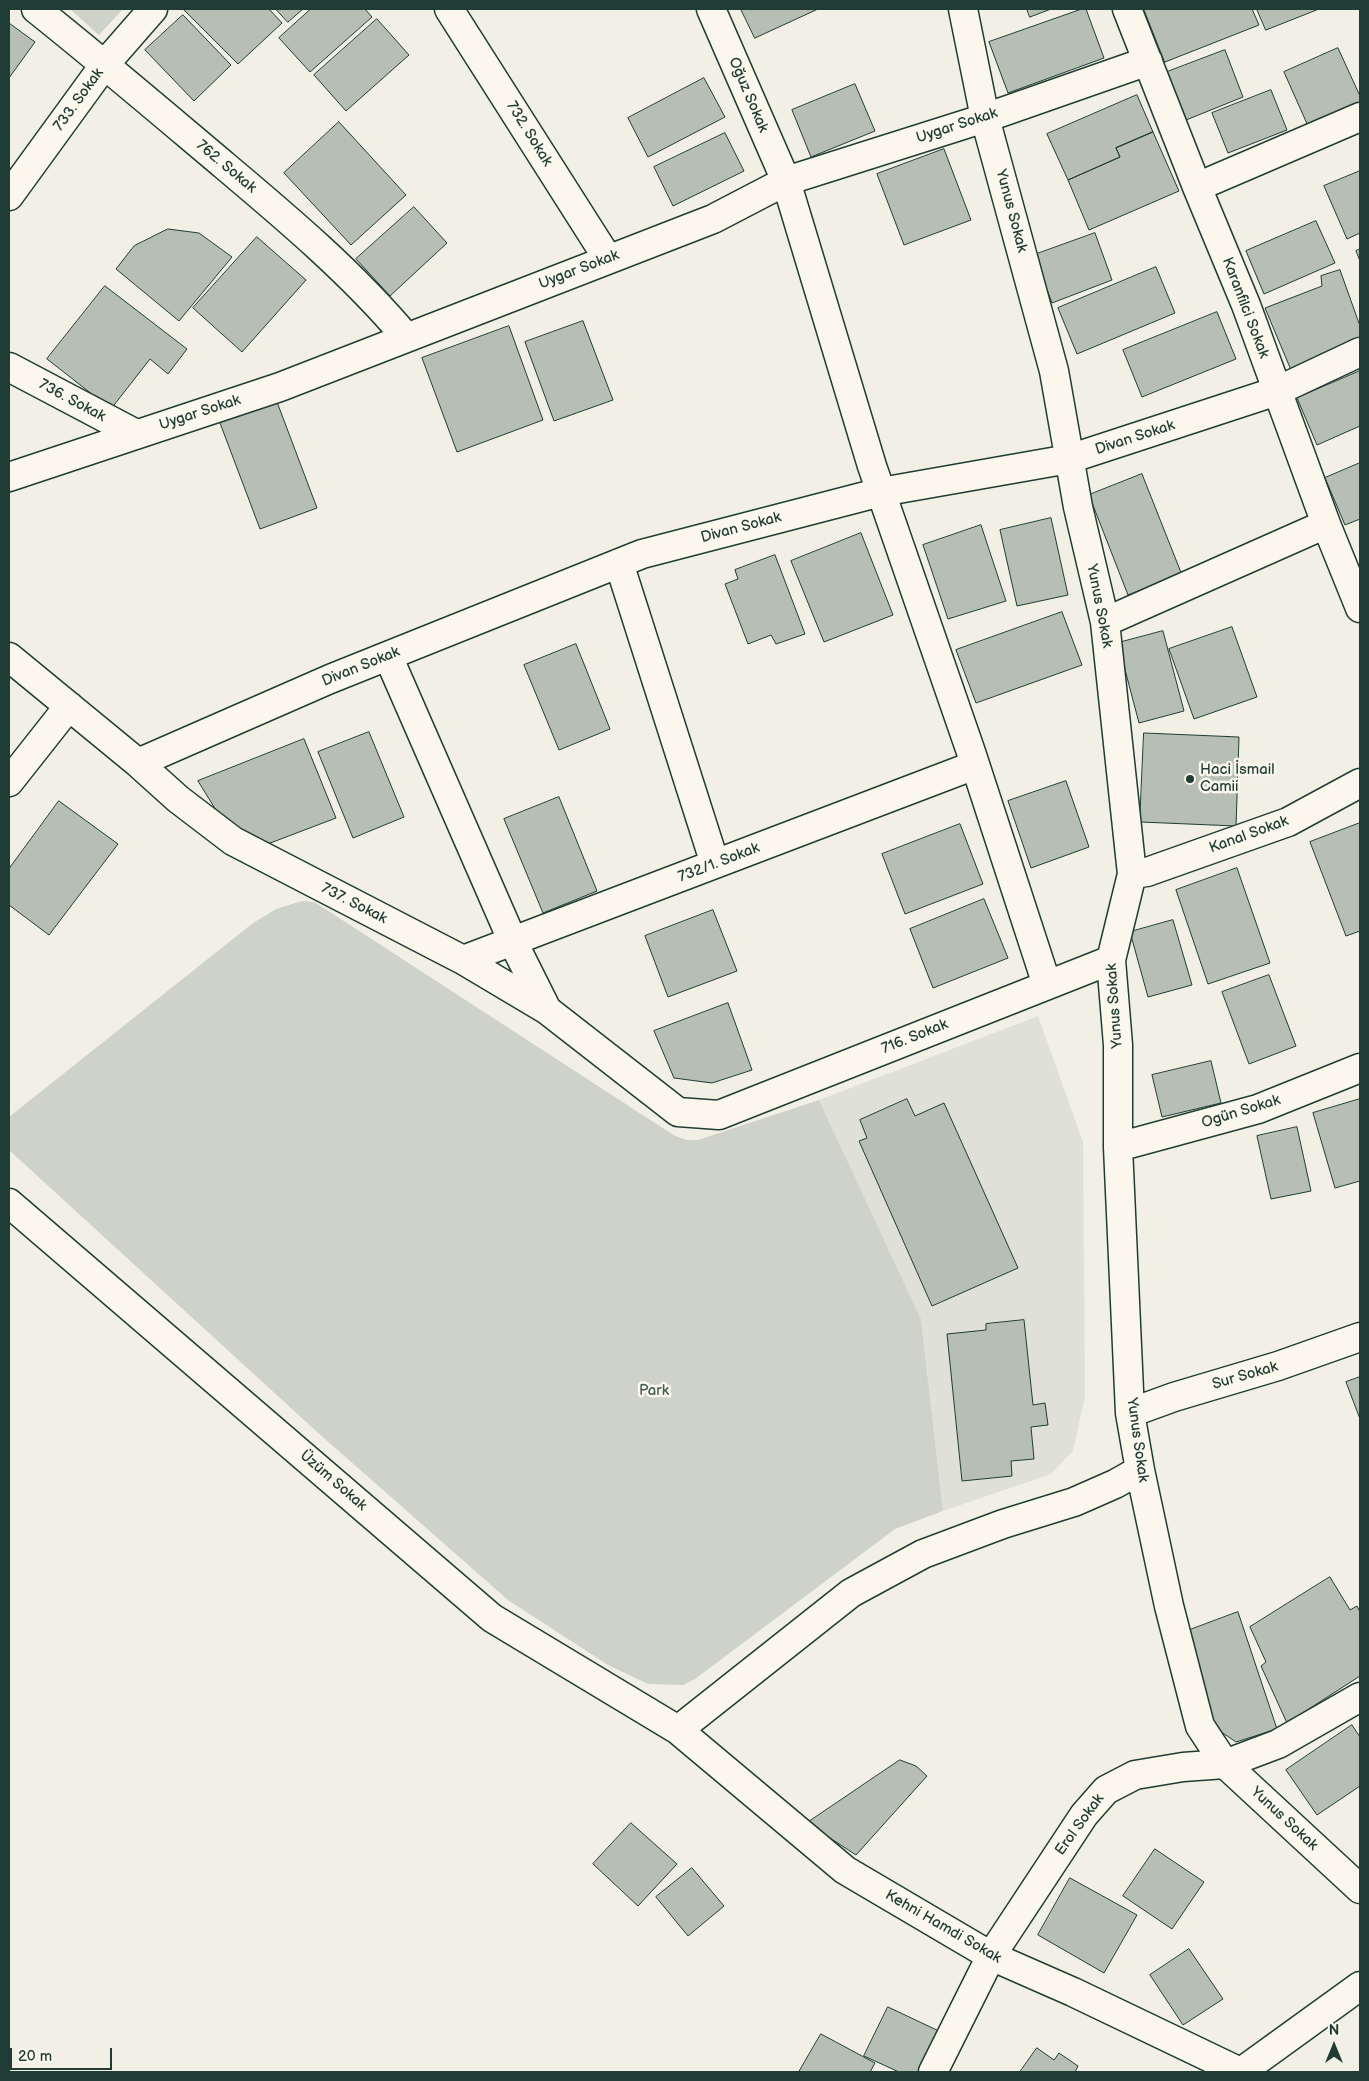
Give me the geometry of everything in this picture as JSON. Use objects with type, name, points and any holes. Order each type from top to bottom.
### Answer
[{"type":"street","name":"762. Sokak","points":[[36,9],[105,64],[278,210],[378,303],[406,337]]},
{"type":"street","name":"733. Sokak","points":[[9,196],[105,64],[153,9]]},
{"type":"street","name":"732. Sokak","points":[[449,9],[608,259]]},
{"type":"street","name":"Oğuz Sokak","points":[[711,9],[786,182],[881,492],[975,765],[1047,985]]},
{"type":"street","name":"Yunus Sokak","points":[[963,9],[985,118],[1054,371],[1078,507],[1105,622],[1132,874],[1111,960],[1118,1045],[1118,1147],[1130,1413],[1140,1470],[1169,1606],[1200,1726],[1225,1764],[1360,1889]]},
{"type":"street","name":"Karanfilci Sokak","points":[[1128,9],[1196,187],[1246,305],[1326,524],[1360,608]]},
{"type":"street","name":"Uygar Sokak","points":[[9,477],[280,387],[713,219],[786,182],[985,118],[1148,61]]},
{"type":"street","points":[[1196,187],[1360,117]]},
{"type":"street","name":"Divan Sokak","points":[[138,763],[330,679],[642,554],[881,492],[1069,459],[1277,391],[1360,352]]},
{"type":"street","name":"736. Sokak","points":[[9,367],[136,434]]},
{"type":"street","points":[[1105,622],[1326,524]]},
{"type":"street","points":[[619,563],[715,864]]},
{"type":"street","points":[[388,656],[513,942],[547,1010]]},
{"type":"street","name":"737. Sokak","points":[[9,657],[138,763],[178,799],[233,841],[463,960],[547,1010],[678,1112],[719,1115]]},
{"type":"street","points":[[9,782],[68,706]]},
{"type":"street","name":"732/1. Sokak","points":[[463,960],[975,765]]},
{"type":"street","name":"Kanal Sokak","points":[[1132,874],[1147,872],[1288,822],[1360,782]]},
{"type":"street","name":"716. Sokak","points":[[719,1115],[1111,960]]},
{"type":"street","name":"Ogün Sokak","points":[[1118,1147],[1258,1109],[1360,1068]]},
{"type":"street","name":"Üzüm Sokak","points":[[9,1202],[492,1618],[678,1730]]},
{"type":"street","name":"Sur Sokak","points":[[1130,1413],[1174,1396],[1278,1366],[1360,1337]]},
{"type":"street","points":[[678,1730],[851,1593],[923,1554],[1003,1524],[1074,1502],[1115,1484],[1140,1470]]},
{"type":"street","name":"Erol Sokak","points":[[933,2072],[991,1956],[1084,1815],[1106,1790],[1135,1775],[1183,1767],[1225,1764],[1278,1744],[1360,1697]]},
{"type":"street","name":"Kehni Hamdi Sokak","points":[[678,1730],[845,1870],[991,1956],[1074,1992],[1241,2072]]},
{"type":"street","points":[[1241,2072],[1360,1986]]},
{"type":"shaded area","points":[[1038,1016],[1083,1142],[1085,1396],[1073,1451],[1051,1474],[943,1511],[921,1319],[819,1100]]},
{"type":"green space","points":[[70,9],[123,9],[99,35]]},
{"type":"green space","name":"Park","points":[[302,901],[314,902],[330,912],[675,1136],[687,1140],[698,1140],[819,1100],[921,1319],[943,1511],[895,1529],[695,1679],[683,1685],[648,1684],[608,1665],[508,1600],[316,1431],[9,1150],[9,1117],[253,923],[276,909]]},
{"type":"building","points":[[185,9],[269,9],[282,23],[238,64]]},
{"type":"building","points":[[276,9],[303,9],[288,22]]},
{"type":"building","points":[[311,9],[365,9],[372,17],[310,72],[279,38]]},
{"type":"building","points":[[741,9],[818,9],[755,38]]},
{"type":"building","points":[[1027,9],[1051,9],[1030,17]]},
{"type":"building","points":[[1086,9],[1104,58],[1008,93],[989,42]]},
{"type":"building","points":[[1144,9],[1252,9],[1259,25],[1165,62]]},
{"type":"building","points":[[1257,9],[1319,9],[1266,30]]},
{"type":"building","points":[[183,15],[231,65],[194,101],[145,50]]},
{"type":"building","points":[[377,19],[409,55],[346,111],[314,75]]},
{"type":"building","points":[[9,23],[35,42],[9,78]]},
{"type":"building","points":[[1338,48],[1360,96],[1360,103],[1308,126],[1284,72]]},
{"type":"building","points":[[1225,50],[1243,97],[1186,120],[1167,72]]},
{"type":"building","points":[[704,78],[725,117],[648,157],[628,118]]},
{"type":"building","points":[[855,84],[875,131],[811,157],[792,110]]},
{"type":"building","points":[[1271,90],[1287,130],[1228,153],[1212,113]]},
{"type":"building","points":[[1137,95],[1153,132],[1116,148],[1120,157],[1068,180],[1047,134]]},
{"type":"building","points":[[339,122],[406,195],[351,245],[284,173]]},
{"type":"building","points":[[1153,132],[1179,191],[1089,230],[1068,180],[1120,157],[1116,148]]},
{"type":"building","points":[[725,133],[744,171],[673,206],[654,167]]},
{"type":"building","points":[[944,149],[971,220],[904,245],[877,174]]},
{"type":"building","points":[[1360,171],[1360,233],[1347,239],[1324,186]]},
{"type":"building","points":[[414,207],[447,243],[390,296],[356,259]]},
{"type":"building","points":[[1316,221],[1335,263],[1264,294],[1246,251]]},
{"type":"building","points":[[168,229],[199,233],[232,257],[179,321],[116,269],[134,246]]},
{"type":"building","points":[[1095,233],[1112,280],[1052,303],[1034,255]]},
{"type":"building","points":[[257,237],[306,280],[242,352],[193,308]]},
{"type":"building","points":[[1360,249],[1360,261],[1356,251]]},
{"type":"building","points":[[1156,267],[1175,313],[1077,354],[1058,308]]},
{"type":"building","points":[[1340,270],[1360,326],[1360,342],[1291,370],[1265,308],[1322,286],[1321,276]]},
{"type":"building","points":[[105,286],[187,349],[168,374],[150,359],[111,409],[47,359]]},
{"type":"building","points":[[1217,312],[1236,359],[1142,397],[1123,350]]},
{"type":"building","points":[[583,321],[613,400],[554,421],[525,342]]},
{"type":"building","points":[[509,326],[543,420],[457,452],[422,358]]},
{"type":"building","points":[[1360,371],[1360,426],[1317,445],[1297,398]]},
{"type":"building","points":[[277,402],[317,508],[260,529],[220,423]]},
{"type":"building","points":[[1360,463],[1360,519],[1345,525],[1325,478]]},
{"type":"building","points":[[1142,474],[1182,575],[1128,595],[1089,495]]},
{"type":"building","points":[[1051,518],[1068,595],[1017,606],[1000,530]]},
{"type":"building","points":[[981,525],[1006,601],[948,619],[923,545]]},
{"type":"building","points":[[861,533],[893,615],[824,642],[791,561]]},
{"type":"building","points":[[775,555],[805,634],[776,644],[771,635],[748,644],[725,584],[738,579],[735,570]]},
{"type":"building","points":[[1062,612],[1082,665],[976,703],[956,650]]},
{"type":"building","points":[[1232,627],[1257,697],[1194,719],[1169,649]]},
{"type":"building","points":[[1163,631],[1184,711],[1139,723],[1118,643]]},
{"type":"building","points":[[576,644],[610,729],[559,750],[524,665]]},
{"type":"building","points":[[369,732],[404,817],[353,838],[318,752]]},
{"type":"building","name":"Haci İsmail Camii","points":[[1144,733],[1239,737],[1236,826],[1140,822]]},
{"type":"building","points":[[304,739],[336,818],[265,845],[219,815],[198,781]]},
{"type":"building","points":[[1066,781],[1089,847],[1031,868],[1008,801]]},
{"type":"building","points":[[559,797],[597,891],[543,913],[504,819]]},
{"type":"building","points":[[59,801],[118,844],[49,935],[9,905],[9,869]]},
{"type":"building","points":[[1360,823],[1360,931],[1346,936],[1310,842]]},
{"type":"building","points":[[960,824],[983,884],[905,914],[882,854]]},
{"type":"building","points":[[1237,868],[1270,963],[1208,984],[1176,890]]},
{"type":"building","points":[[984,899],[1008,958],[933,988],[910,929]]},
{"type":"building","points":[[713,910],[737,971],[668,997],[645,936]]},
{"type":"building","points":[[1173,920],[1192,985],[1148,997],[1130,932]]},
{"type":"building","points":[[1269,975],[1296,1046],[1249,1064],[1222,992]]},
{"type":"building","points":[[728,1003],[752,1070],[712,1083],[674,1078],[654,1031]]},
{"type":"building","points":[[1211,1061],[1221,1103],[1162,1117],[1152,1075]]},
{"type":"building","points":[[907,1099],[915,1116],[944,1103],[1018,1268],[932,1306],[859,1141],[867,1138],[860,1120]]},
{"type":"building","points":[[1360,1099],[1360,1181],[1335,1188],[1313,1113]]},
{"type":"building","points":[[1297,1127],[1311,1191],[1271,1199],[1257,1136]]},
{"type":"building","points":[[1024,1320],[1033,1405],[1045,1403],[1048,1425],[1031,1427],[1034,1459],[1011,1461],[1012,1476],[962,1481],[947,1334],[986,1330],[986,1324]]},
{"type":"building","points":[[1360,1377],[1360,1419],[1346,1382]]},
{"type":"building","points":[[1330,1577],[1350,1610],[1357,1606],[1360,1612],[1360,1676],[1287,1723],[1261,1666],[1266,1662],[1250,1627]]},
{"type":"building","points":[[1238,1612],[1277,1729],[1236,1742],[1214,1727],[1187,1631]]},
{"type":"building","points":[[1352,1725],[1360,1737],[1360,1786],[1317,1815],[1286,1770]]},
{"type":"building","points":[[900,1760],[916,1766],[927,1776],[856,1855],[807,1823]]},
{"type":"building","points":[[631,1823],[677,1864],[638,1906],[593,1864]]},
{"type":"building","points":[[1155,1849],[1204,1882],[1172,1929],[1123,1896]]},
{"type":"building","points":[[692,1868],[724,1906],[688,1936],[656,1897]]},
{"type":"building","points":[[1070,1878],[1137,1915],[1104,1973],[1038,1935]]},
{"type":"building","points":[[1189,1949],[1223,1999],[1183,2025],[1150,1975]]},
{"type":"building","points":[[888,2007],[941,2032],[922,2072],[899,2072],[864,2056]]},
{"type":"building","points":[[821,2034],[875,2063],[870,2072],[799,2072]]},
{"type":"building","points":[[1037,2048],[1054,2060],[1059,2053],[1078,2066],[1075,2072],[1020,2072]]},
{"type":"place","name":"Haci İsmail Camii","points":[[1190,779]]}]
